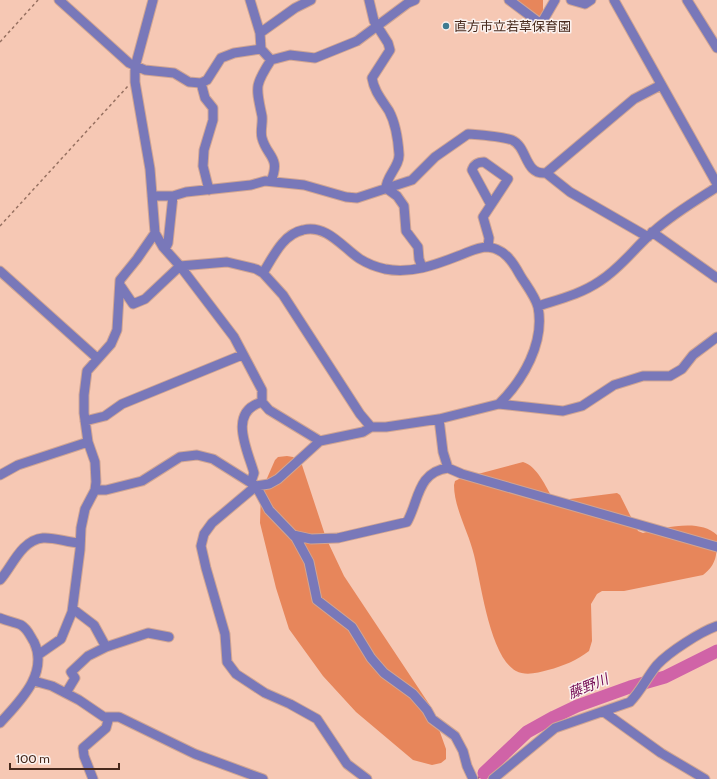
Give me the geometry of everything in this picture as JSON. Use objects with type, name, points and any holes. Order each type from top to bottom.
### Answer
[{"type":"street","points":[[59,0],[135,67],[145,70],[174,73],[189,82],[201,83],[207,80],[221,58],[234,53],[261,49]]},
{"type":"street","points":[[153,0],[135,67],[134,82],[148,153],[154,233],[234,337],[242,355],[262,390],[262,402],[269,410],[320,441]]},
{"type":"street","points":[[250,0],[260,33],[261,49],[271,60]]},
{"type":"street","points":[[260,33],[293,4],[311,0]]},
{"type":"street","points":[[368,0],[377,26],[388,43],[390,50],[372,78],[373,86],[389,112],[396,127],[400,156],[386,183],[386,188]]},
{"type":"street","points":[[271,181],[274,173],[274,162],[262,138],[262,117],[257,93],[259,78],[271,60],[290,55],[315,58],[357,40],[408,3],[415,0]]},
{"type":"street","points":[[510,0],[541,24],[555,0]]},
{"type":"street","points":[[571,0],[584,4],[591,0]]},
{"type":"street","points":[[614,0],[717,184]]},
{"type":"street","points":[[687,0],[717,48]]},
{"type":"street","points":[[201,83],[204,98],[213,108],[213,120],[204,150],[203,166],[209,190]]},
{"type":"street","points":[[152,196],[173,196],[271,181],[304,185],[346,197],[358,198],[386,188],[397,187],[412,180],[435,157],[468,134],[513,141],[519,146],[533,170],[539,174],[546,173],[634,99],[661,85]]},
{"type":"street","points":[[488,247],[489,238],[483,217],[491,205],[508,179],[484,162],[478,162],[474,165],[472,170],[491,205]]},
{"type":"street","points":[[546,173],[570,192],[650,234],[717,278]]},
{"type":"street","points":[[538,306],[576,294],[600,281],[620,267],[650,234],[669,218],[717,187]]},
{"type":"street","points":[[386,188],[397,196],[404,206],[406,231],[418,247],[419,259],[422,267]]},
{"type":"street","points":[[165,249],[168,243],[173,196]]},
{"type":"street","points":[[263,273],[287,238],[302,230],[312,228],[332,236],[360,259],[372,265],[399,271],[410,271],[435,265],[475,250],[488,247],[501,252],[510,258],[538,306],[537,341],[522,377],[514,389],[499,404]]},
{"type":"street","points":[[38,655],[61,639],[73,609],[81,528],[85,509],[95,490],[95,462],[88,442],[85,421],[84,395],[87,371],[110,344],[117,330],[120,280],[137,259],[154,233]]},
{"type":"street","points":[[120,285],[130,302],[133,304],[138,303],[153,292],[180,266],[227,262],[246,266],[263,273],[283,295],[360,414],[372,427]]},
{"type":"street","points":[[0,270],[97,358]]},
{"type":"street","points":[[253,484],[269,484],[278,479],[320,441],[363,432],[372,427],[386,427],[439,419],[499,404],[563,411],[582,406],[614,385],[643,376],[670,376],[682,368],[693,355],[717,337]]},
{"type":"street","points":[[85,421],[105,416],[122,404],[242,355]]},
{"type":"street","points":[[262,402],[255,404],[245,414],[242,430],[244,444],[254,473],[253,484],[212,523],[204,534],[201,546],[206,568],[226,634],[228,662],[236,674],[242,678],[317,720],[347,764],[367,779]]},
{"type":"street","points":[[439,419],[443,452],[448,468]]},
{"type":"street","points":[[0,475],[18,465],[88,442]]},
{"type":"street","points":[[95,490],[106,490],[142,481],[180,457],[196,455],[213,459],[253,484],[269,510],[293,535],[309,562],[317,600],[352,627],[371,658],[384,673],[413,694],[427,710],[432,719],[455,736],[463,751],[473,779]]},
{"type":"street","points":[[293,535],[311,539],[338,538],[407,522],[420,489],[429,476],[439,469],[448,468],[462,474],[717,547]]},
{"type":"street","points":[[0,580],[20,551],[35,541],[43,538],[80,543]]},
{"type":"street","points":[[73,609],[94,625],[106,647]]},
{"type":"street","points":[[0,618],[21,625],[28,630],[38,655],[34,681],[23,698],[0,723]]},
{"type":"street","points":[[492,779],[555,728],[630,702],[638,695],[657,665],[668,654],[717,626]]},
{"type":"street","points":[[66,694],[75,678],[70,672],[88,656],[106,647],[148,633],[169,637]]},
{"type":"street","points":[[34,681],[52,686],[79,700],[104,717],[119,717],[195,754],[263,779]]},
{"type":"street","points":[[604,712],[661,753],[705,779]]},
{"type":"street","points":[[93,779],[84,756],[83,748],[106,728],[108,717]]},
{"type":"path","points":[[0,42],[38,0]]},
{"type":"path","points":[[0,226],[126,87],[134,82]]},
{"type":"shaded area","points":[[513,0],[543,0],[543,14],[539,20]]},
{"type":"shaded area","points":[[278,457],[293,457],[302,465],[326,538],[344,576],[431,707],[446,749],[446,759],[441,763],[432,765],[413,760],[356,712],[323,676],[289,629],[276,588],[260,523],[261,492],[275,460]]},
{"type":"shaded area","points":[[523,462],[528,464],[537,472],[553,499],[562,500],[617,493],[620,495],[638,531],[643,533],[681,526],[701,527],[710,530],[717,535],[717,548],[714,563],[703,575],[624,591],[602,591],[597,594],[591,604],[592,641],[589,651],[559,667],[527,674],[516,671],[507,663],[499,651],[493,636],[472,547],[456,503],[454,485],[455,481],[459,479]]},
{"type":"waterway","name":"藤野川","points":[[484,773],[527,732],[554,717],[577,706],[630,687],[665,677],[717,651]]},
{"type":"waterway","points":[[477,779],[484,773]]},
{"type":"place","name":"直方市立若草保育園","points":[[446,26]]}]
